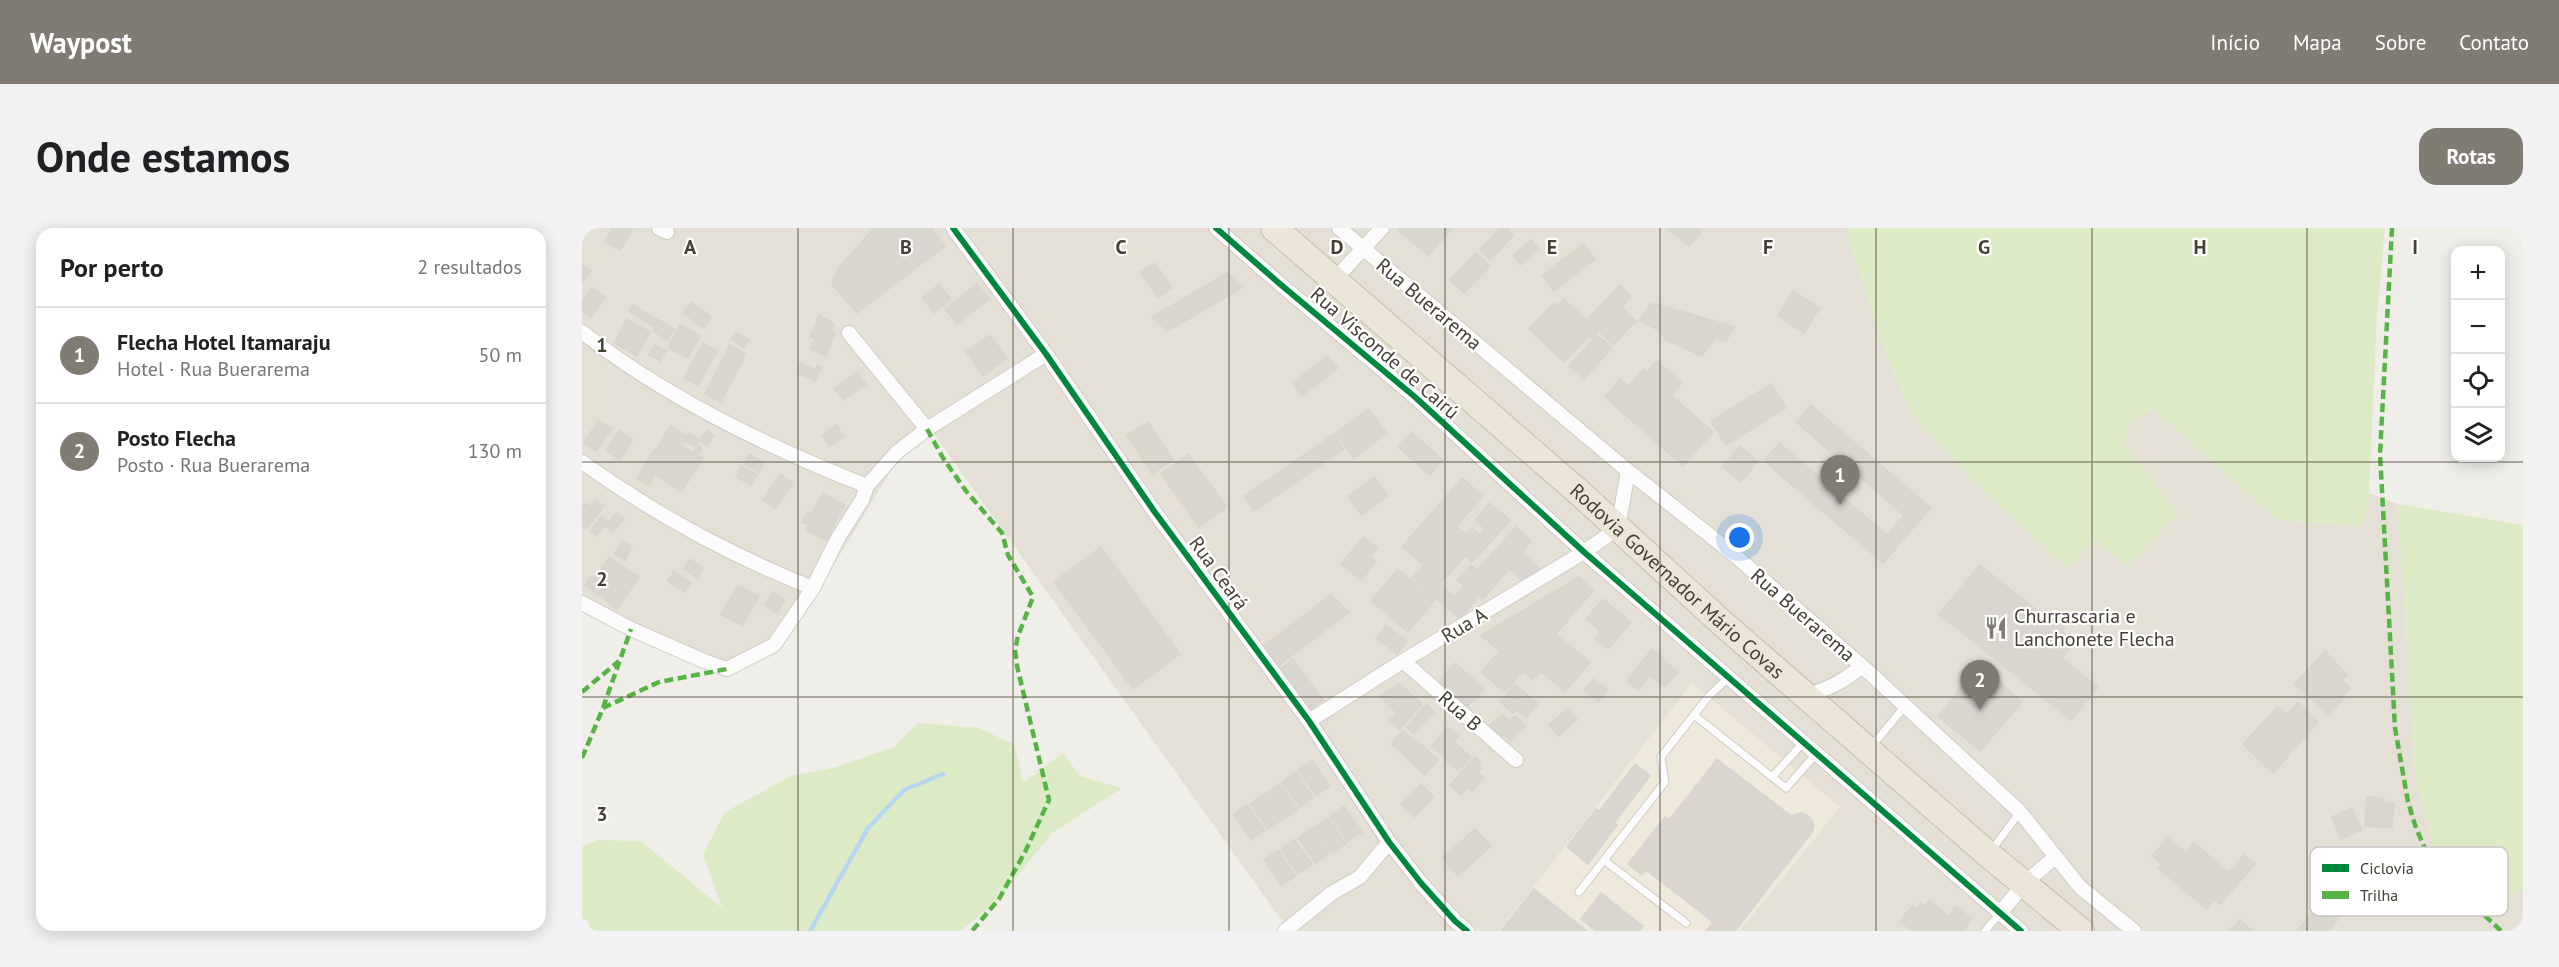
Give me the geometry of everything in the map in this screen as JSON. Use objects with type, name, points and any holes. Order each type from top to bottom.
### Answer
[{"type":"highway","name":"Rodovia Governador Mário Covas","points":[[1274,228],[1618,528],[1722,623],[1989,855],[2081,931]]},
{"type":"street","name":"Rua Ceará","points":[[953,228],[1046,354],[1154,511],[1309,721],[1389,842],[1428,891],[1467,931]]},
{"type":"street","name":"Rua Buerarema","points":[[1340,228],[1628,471],[1731,552],[1862,666],[2020,812],[2080,887],[2134,931]]},
{"type":"street","points":[[1335,279],[1382,228]]},
{"type":"street","name":"Rua Visconde de Cairú","points":[[1223,230],[1280,284],[1415,397],[1584,552],[2001,912],[2020,931]]},
{"type":"street","points":[[582,333],[673,393],[771,447],[867,486]]},
{"type":"street","points":[[849,333],[927,429]]},
{"type":"street","points":[[582,603],[704,662],[727,669],[774,645],[813,588],[838,538],[862,500],[867,486],[896,453],[927,429],[1046,354]]},
{"type":"street","points":[[582,462],[641,501],[710,541],[765,569],[813,588]]},
{"type":"street","points":[[1618,528],[1628,471]]},
{"type":"street","name":"Rua A","points":[[1309,721],[1403,661],[1584,552],[1618,528]]},
{"type":"street","name":"Rua B","points":[[1403,661],[1516,760]]},
{"type":"street","points":[[1807,695],[1829,689],[1843,682],[1862,666]]},
{"type":"street","points":[[1285,931],[1332,893],[1360,877],[1389,842]]},
{"type":"street","points":[[2001,912],[2024,884],[2055,857]]},
{"type":"lane","points":[[1579,892],[1665,782],[1661,757],[1708,697],[1728,678]]},
{"type":"lane","points":[[1869,750],[1905,706]]},
{"type":"lane","points":[[1694,715],[1786,788],[1816,754]]},
{"type":"lane","points":[[1772,777],[1803,743]]},
{"type":"lane","points":[[1989,855],[2020,812]]},
{"type":"lane","points":[[1605,861],[1686,923]]},
{"type":"lane","points":[[1985,931],[2001,912]]},
{"type":"shaded area","points":[[582,228],[1845,228],[1888,359],[1911,413],[1974,481],[2067,567],[2096,539],[2130,421],[2152,407],[2278,520],[2363,526],[2369,493],[2398,504],[2415,772],[2433,847],[2310,847],[2310,916],[2508,916],[2508,898],[2523,888],[2523,931],[1278,931],[1282,921],[934,434],[896,462],[814,598],[772,655],[723,676],[582,610]]},
{"type":"shaded area","points":[[1692,683],[1840,807],[1740,931],[1499,931]]},
{"type":"green space","points":[[1845,228],[2385,228],[2377,316],[2369,493],[2363,526],[2278,520],[2151,407],[2130,421],[2124,444],[2178,513],[2128,567],[2096,539],[2067,568],[1974,481],[1911,413],[1888,359]]},
{"type":"green space","points":[[2398,504],[2523,525],[2523,888],[2508,898],[2508,847],[2433,847],[2415,772]]},
{"type":"green space","points":[[918,723],[979,728],[1015,745],[1023,783],[1063,753],[1080,776],[1122,788],[1052,833],[999,899],[961,931],[592,931],[587,920],[582,920],[582,847],[598,840],[641,841],[722,908],[703,854],[725,812],[791,776],[837,767],[894,747]]},
{"type":"building","points":[[613,228],[633,228],[620,250],[605,242]]},
{"type":"building","points":[[874,228],[931,228],[945,246],[857,313],[832,284],[838,269]]},
{"type":"building","points":[[1400,228],[1452,228],[1429,256],[1398,230]]},
{"type":"building","points":[[1500,228],[1507,228],[1514,235],[1490,260],[1480,250]]},
{"type":"building","points":[[1667,228],[1698,228],[1702,231],[1689,246]]},
{"type":"building","points":[[1531,240],[1539,249],[1521,265],[1513,256]]},
{"type":"building","points":[[1584,244],[1595,259],[1576,274],[1565,258]]},
{"type":"building","points":[[1476,253],[1490,266],[1464,293],[1450,280]]},
{"type":"building","points":[[1564,258],[1576,273],[1554,291],[1542,276]]},
{"type":"building","points":[[1155,263],[1172,288],[1158,298],[1140,272]]},
{"type":"building","points":[[582,265],[591,270],[582,283]]},
{"type":"building","points":[[1227,273],[1243,287],[1168,331],[1152,317]]},
{"type":"building","points":[[939,284],[951,299],[934,313],[922,298]]},
{"type":"building","points":[[977,284],[989,299],[957,324],[945,309]]},
{"type":"building","points":[[1620,285],[1631,297],[1592,338],[1589,335],[1564,362],[1529,329],[1555,302],[1558,305],[1564,299],[1587,320]]},
{"type":"building","points":[[592,288],[605,297],[591,317],[582,311],[582,301]]},
{"type":"building","points":[[1793,291],[1820,308],[1804,333],[1778,316]]},
{"type":"building","points":[[691,302],[711,317],[704,328],[683,313]]},
{"type":"building","points":[[1652,303],[1735,327],[1726,341],[1715,338],[1702,356],[1666,340],[1658,330],[1639,320]]},
{"type":"building","points":[[633,305],[674,329],[668,340],[653,331],[655,327],[629,311]]},
{"type":"building","points":[[1623,308],[1636,321],[1613,345],[1600,332]]},
{"type":"building","points":[[819,315],[834,324],[831,332],[835,334],[826,356],[810,349],[815,339],[810,337]]},
{"type":"building","points":[[627,319],[650,332],[637,356],[614,343]]},
{"type":"building","points":[[680,325],[700,335],[688,358],[668,348]]},
{"type":"building","points":[[735,332],[749,340],[744,348],[731,339]]},
{"type":"building","points":[[990,335],[1007,358],[983,376],[966,352]]},
{"type":"building","points":[[1597,335],[1612,348],[1584,379],[1569,366]]},
{"type":"building","points":[[703,343],[717,351],[698,386],[684,378]]},
{"type":"building","points":[[655,345],[666,351],[660,361],[649,355]]},
{"type":"building","points":[[730,345],[746,354],[721,402],[705,394]]},
{"type":"building","points":[[1328,356],[1338,368],[1302,396],[1293,383]]},
{"type":"building","points":[[1657,361],[1682,383],[1671,395],[1713,432],[1683,466],[1605,397],[1620,379],[1628,386],[1644,369],[1647,372]]},
{"type":"building","points":[[801,363],[815,369],[817,365],[822,367],[815,381],[797,373]]},
{"type":"building","points":[[857,372],[866,384],[843,400],[834,389]]},
{"type":"building","points":[[1771,384],[1786,408],[1726,445],[1711,421]]},
{"type":"building","points":[[1811,405],[1931,508],[1883,563],[1764,461],[1779,443],[1887,535],[1904,515],[1796,422]]},
{"type":"building","points":[[1368,409],[1387,433],[1354,458],[1336,433]]},
{"type":"building","points":[[599,420],[612,429],[596,451],[583,443]]},
{"type":"building","points":[[1148,422],[1173,460],[1152,474],[1127,435]]},
{"type":"building","points":[[836,425],[844,436],[830,446],[822,435]]},
{"type":"building","points":[[670,426],[687,436],[688,433],[699,439],[695,446],[678,440],[678,444],[693,453],[698,445],[702,448],[698,455],[703,458],[696,470],[676,458],[674,461],[656,451]]},
{"type":"building","points":[[619,430],[633,440],[620,460],[606,451]]},
{"type":"building","points":[[707,430],[714,435],[707,446],[700,441]]},
{"type":"building","points":[[1411,432],[1443,460],[1430,475],[1398,447]]},
{"type":"building","points":[[1334,434],[1344,449],[1254,511],[1244,496]]},
{"type":"building","points":[[1740,446],[1758,461],[1741,482],[1723,467]]},
{"type":"building","points":[[654,450],[695,471],[682,491],[655,475],[649,485],[637,478]]},
{"type":"building","points":[[749,454],[764,462],[759,472],[744,464]]},
{"type":"building","points":[[1188,454],[1227,507],[1199,527],[1161,474]]},
{"type":"building","points":[[741,466],[757,474],[751,485],[736,477]]},
{"type":"building","points":[[780,474],[793,483],[775,508],[763,500]]},
{"type":"building","points":[[1375,477],[1388,496],[1361,515],[1348,496]]},
{"type":"building","points":[[1462,478],[1483,496],[1423,565],[1402,547]]},
{"type":"building","points":[[823,493],[845,505],[826,540],[806,530],[809,525],[802,522],[808,512],[812,514]]},
{"type":"building","points":[[596,500],[604,506],[587,529],[582,525],[582,508],[586,503],[591,507]]},
{"type":"building","points":[[1490,503],[1510,520],[1499,533],[1490,525],[1485,529],[1475,520]]},
{"type":"building","points":[[617,513],[624,519],[613,532],[605,526],[597,536],[590,531],[602,516],[609,522]]},
{"type":"building","points":[[1490,525],[1499,533],[1472,562],[1465,556],[1431,594],[1412,577],[1458,527],[1466,534],[1472,528],[1480,535]]},
{"type":"building","points":[[1516,527],[1531,541],[1522,552],[1541,570],[1524,582],[1509,569],[1483,599],[1479,596],[1460,619],[1431,594],[1440,584],[1455,597],[1464,586],[1457,580],[1471,565],[1477,570]]},
{"type":"building","points":[[1363,537],[1377,548],[1370,557],[1376,562],[1361,580],[1341,564]]},
{"type":"building","points":[[622,541],[632,546],[625,560],[615,554]]},
{"type":"building","points":[[1101,547],[1180,654],[1133,689],[1054,582]]},
{"type":"building","points":[[609,557],[639,577],[617,609],[585,585],[590,577],[595,577]]},
{"type":"building","points":[[690,559],[703,568],[697,578],[684,569]]},
{"type":"building","points":[[1980,565],[2050,621],[2052,618],[2065,628],[2062,632],[2075,642],[2062,658],[2098,687],[2071,720],[1939,614]]},
{"type":"building","points":[[1398,569],[1435,600],[1408,632],[1371,601]]},
{"type":"building","points":[[674,571],[691,583],[684,592],[668,581]]},
{"type":"building","points":[[1579,577],[1594,590],[1556,634],[1590,662],[1565,692],[1541,671],[1533,680],[1481,635]]},
{"type":"building","points":[[738,586],[759,596],[742,626],[721,614]]},
{"type":"building","points":[[773,592],[785,600],[777,613],[764,605]]},
{"type":"building","points":[[1331,595],[1349,612],[1277,667],[1262,647]]},
{"type":"building","points":[[1603,599],[1631,622],[1608,649],[1595,638],[1601,632],[1586,619]]},
{"type":"building","points":[[1386,625],[1407,641],[1397,654],[1376,638]]},
{"type":"building","points":[[1652,649],[1664,658],[1638,690],[1627,681]]},
{"type":"building","points":[[2325,651],[2347,675],[2342,680],[2350,688],[2329,715],[2295,684]]},
{"type":"building","points":[[1499,652],[1522,673],[1504,692],[1481,672]]},
{"type":"building","points":[[1293,659],[1323,700],[1308,711],[1278,670]]},
{"type":"building","points":[[1664,661],[1678,672],[1664,687],[1651,676]]},
{"type":"building","points":[[1455,663],[1484,689],[1466,708],[1438,683]]},
{"type":"building","points":[[1980,666],[2022,702],[1980,751],[1938,716]]},
{"type":"building","points":[[1594,679],[1608,690],[1598,702],[1584,690]]},
{"type":"building","points":[[1400,684],[1422,704],[1399,730],[1389,720],[1397,713],[1379,696]]},
{"type":"building","points":[[1515,684],[1538,704],[1526,718],[1517,709],[1513,713],[1500,702]]},
{"type":"building","points":[[2298,702],[2318,722],[2273,773],[2243,744],[2278,707],[2286,715]]},
{"type":"building","points":[[1427,704],[1435,712],[1414,734],[1406,727]]},
{"type":"building","points":[[1567,709],[1577,719],[1559,736],[1549,725]]},
{"type":"building","points":[[1502,714],[1509,721],[1515,716],[1526,726],[1510,741],[1503,734],[1499,738],[1488,727]]},
{"type":"building","points":[[1448,727],[1459,735],[1442,754],[1432,746]]},
{"type":"building","points":[[1403,730],[1420,745],[1408,758],[1391,744]]},
{"type":"building","points":[[1454,742],[1471,757],[1458,771],[1442,756]]},
{"type":"building","points":[[1422,745],[1438,760],[1425,775],[1408,760]]},
{"type":"building","points":[[1475,757],[1481,762],[1478,765],[1482,768],[1478,772],[1484,778],[1472,792],[1467,788],[1461,795],[1450,785]]},
{"type":"building","points":[[1717,759],[1791,816],[1801,813],[1807,815],[1814,826],[1812,832],[1735,931],[1706,931],[1713,922],[1646,870],[1642,875],[1628,864],[1665,817],[1669,820]]},
{"type":"building","points":[[1312,761],[1330,786],[1316,796],[1298,770]]},
{"type":"building","points":[[1635,764],[1650,776],[1614,823],[1599,811]]},
{"type":"building","points":[[1296,772],[1313,797],[1300,807],[1282,782]]},
{"type":"building","points":[[1280,784],[1298,809],[1284,819],[1266,793]]},
{"type":"building","points":[[1421,784],[1434,797],[1414,817],[1401,804]]},
{"type":"building","points":[[1264,794],[1282,819],[1268,829],[1250,804]]},
{"type":"building","points":[[2367,797],[2384,798],[2384,803],[2394,803],[2392,828],[2365,826]]},
{"type":"building","points":[[1247,805],[1265,830],[1251,840],[1234,814]]},
{"type":"building","points":[[1344,806],[1362,832],[1348,841],[1330,816]]},
{"type":"building","points":[[2352,808],[2362,830],[2341,839],[2332,817]]},
{"type":"building","points":[[1596,809],[1617,825],[1588,864],[1567,847]]},
{"type":"building","points":[[1328,818],[1346,843],[1332,853],[1314,828]]},
{"type":"building","points":[[1312,828],[1329,853],[1316,863],[1298,838]]},
{"type":"building","points":[[1475,829],[1491,846],[1458,876],[1442,858]]},
{"type":"building","points":[[2168,838],[2186,853],[2194,843],[2229,872],[2244,855],[2255,864],[2220,905],[2215,900],[2207,909],[2158,868],[2161,864],[2152,856]]},
{"type":"building","points":[[1294,839],[1312,864],[1298,874],[1281,849]]},
{"type":"building","points":[[1278,850],[1296,876],[1282,885],[1264,860]]},
{"type":"building","points":[[1534,889],[1587,931],[1501,931]]},
{"type":"building","points":[[1601,893],[1643,926],[1639,931],[1596,931],[1581,919]]},
{"type":"building","points":[[1929,900],[1948,916],[1956,906],[1972,919],[1962,931],[1912,931],[1900,921],[1912,906],[1916,909],[1921,903],[1924,906]]},
{"type":"building","points":[[2310,915],[2334,916],[2338,919],[2328,931],[2297,931]]},
{"type":"building","points":[[2240,920],[2253,931],[2230,931]]},
{"type":"waterway","points":[[810,931],[868,828],[904,790],[943,774]]},
{"type":"marked path","points":[[2392,228],[2380,454],[2395,728],[2408,802],[2424,847]]},
{"type":"marked path","points":[[927,429],[943,458],[966,491],[1002,533],[1008,555],[1033,597],[1015,650],[1049,800],[1025,852],[999,899],[972,931]]},
{"type":"marked path","points":[[603,708],[631,629]]},
{"type":"marked path","points":[[582,692],[619,661]]},
{"type":"marked path","points":[[582,758],[603,708],[659,682],[727,669]]},
{"type":"marked path","points":[[2485,916],[2501,931]]},
{"type":"cycle path","points":[[953,228],[1046,354],[1154,511],[1309,721],[1389,842],[1421,883],[1467,931]]},
{"type":"cycle path","points":[[1216,228],[1415,397],[1584,552],[2021,931]]},
{"type":"place","name":"Flecha Hotel Itamaraju","points":[[1840,505]]},
{"type":"place","name":"Churrascaria e Lanchonete Flecha","points":[[1996,628]]},
{"type":"place","name":"Posto Flecha","points":[[1980,710]]}]
